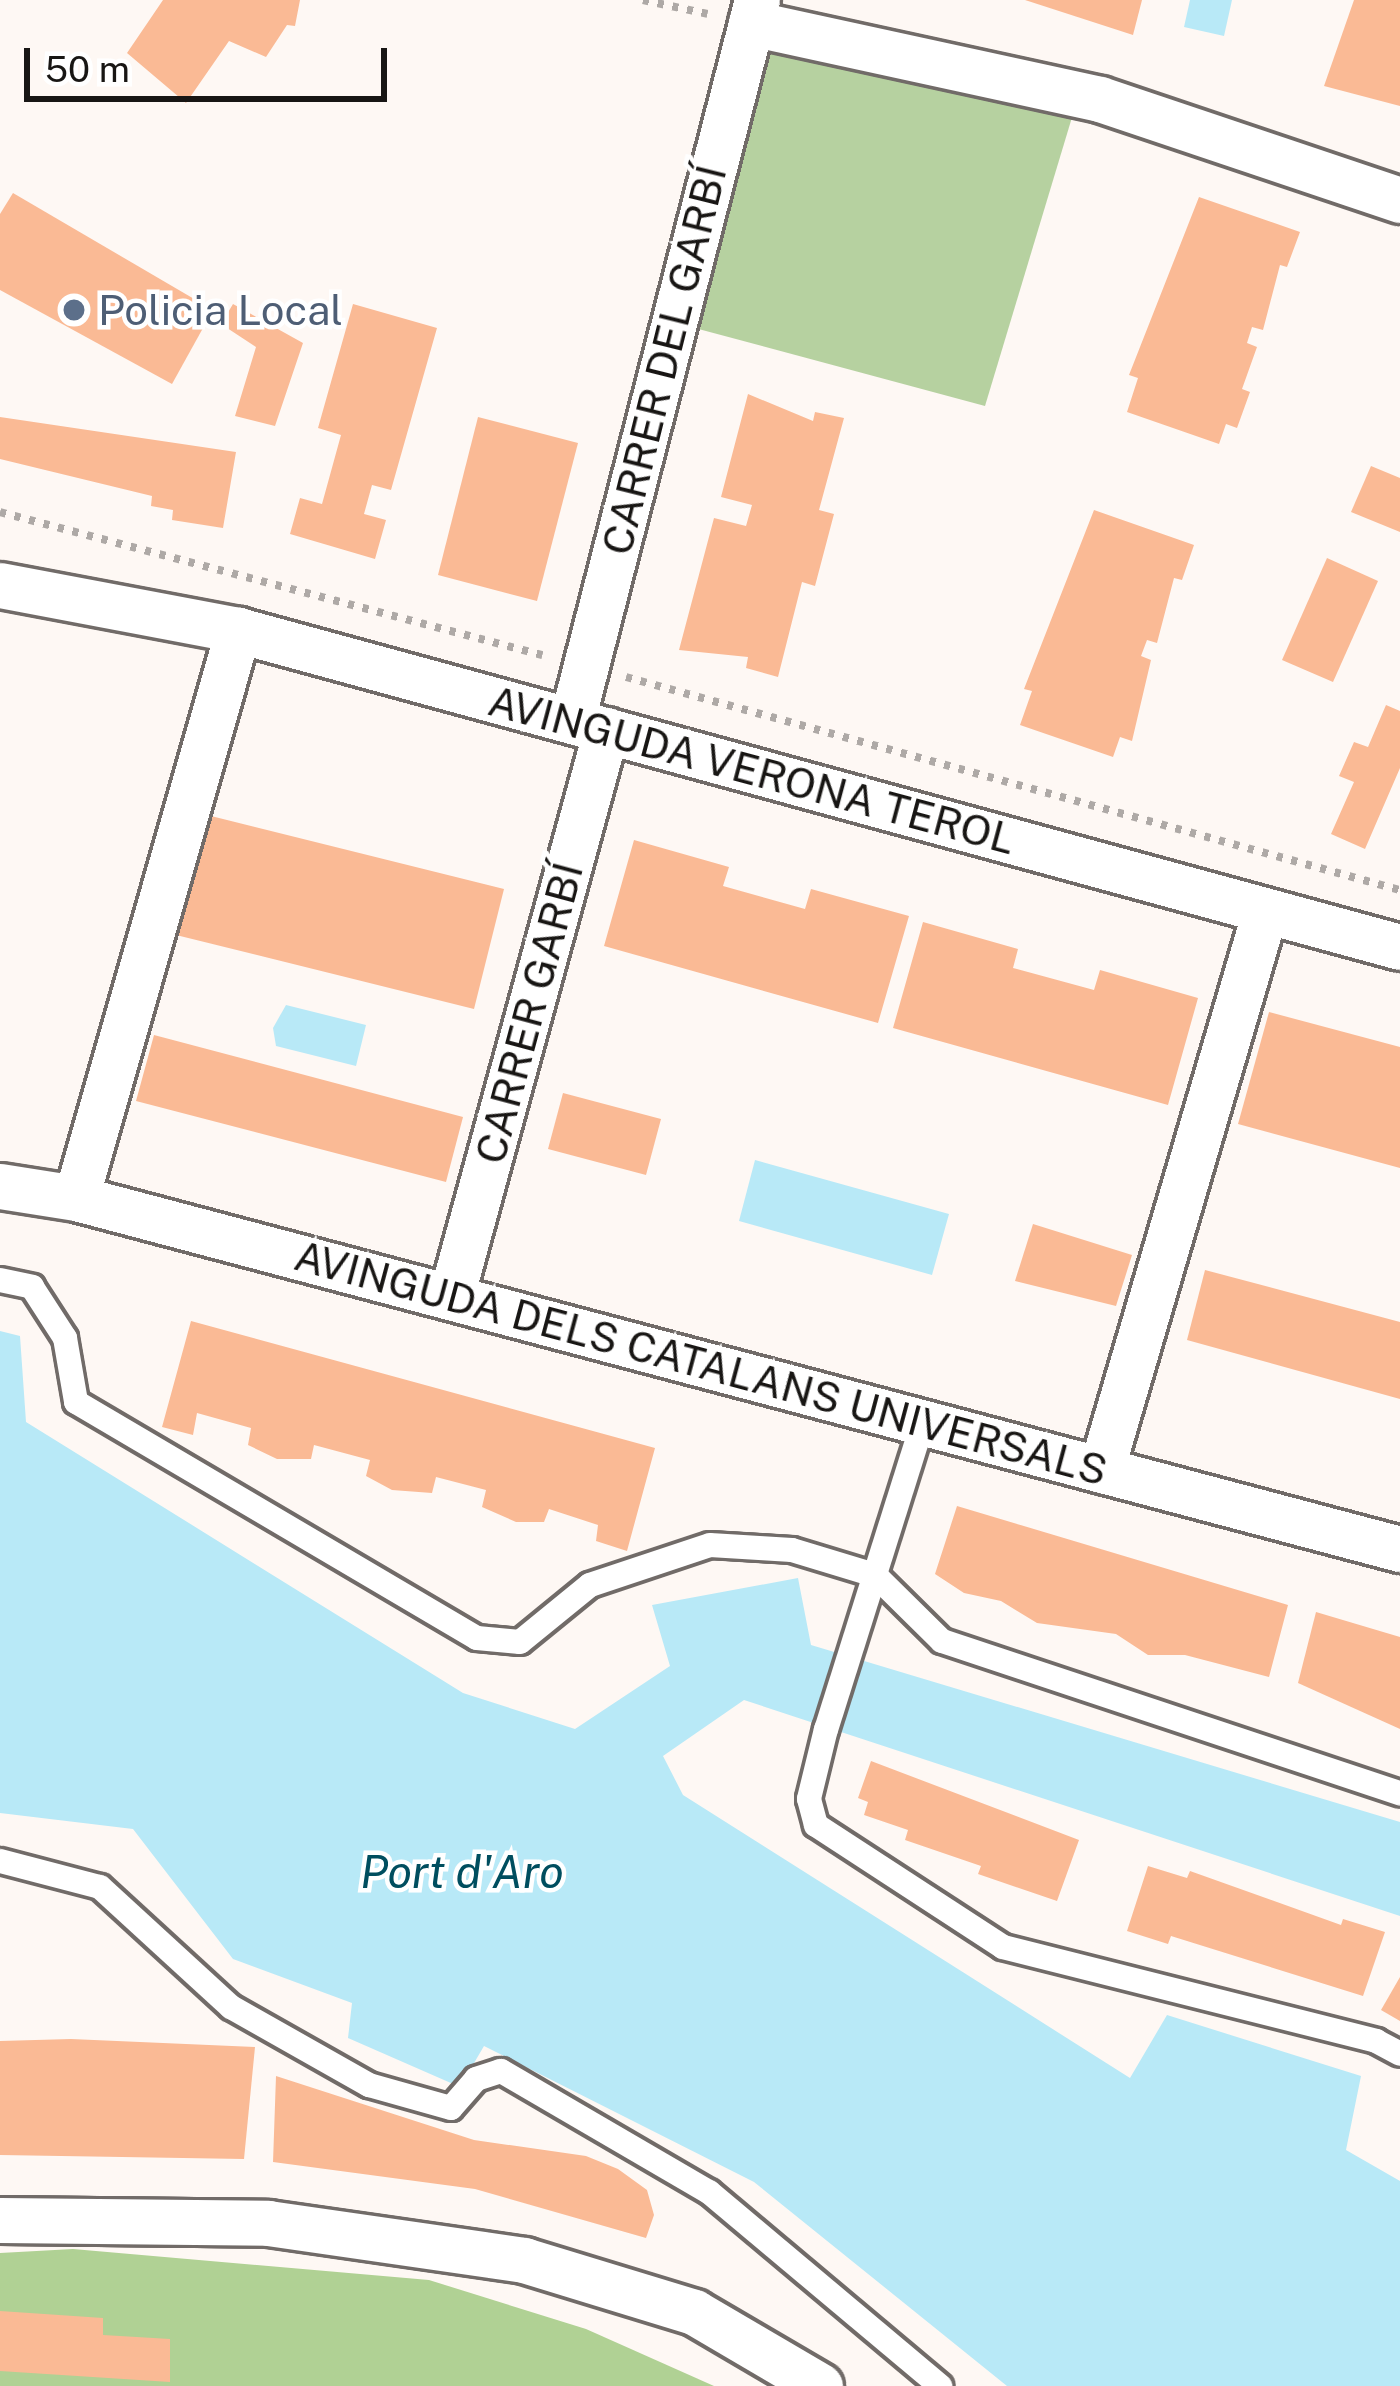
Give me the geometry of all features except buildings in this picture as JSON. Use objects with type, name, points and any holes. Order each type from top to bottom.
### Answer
[{"type":"street","points":[[754,12],[1100,100],[1400,200]]},
{"type":"street","name":"CARRER DEL GARBÍ","points":[[589,725],[584,666],[754,12]]},
{"type":"street","name":"AVINGUDA VERONA TEROL","points":[[0,585],[238,631],[1400,947]]},
{"type":"street","points":[[76,1198],[238,631]]},
{"type":"street","name":"CARRER GARBÍ","points":[[451,1297],[589,725]]},
{"type":"street","points":[[1101,1470],[1265,911]]},
{"type":"street","name":"AVINGUDA DELS CATALANS UNIVERSALS","points":[[0,1186],[76,1198],[1400,1549]]},
{"type":"street","points":[[0,2220],[268,2223],[524,2260],[694,2312],[820,2386]]},
{"type":"lane","points":[[0,1280],[32,1287],[65,1338],[76,1402],[477,1638],[520,1642],[590,1585],[710,1545],[792,1550],[875,1576],[942,1641],[1400,1793]]},
{"type":"lane","points":[[923,1422],[826,1729],[809,1799],[816,1825],[1003,1947],[1376,2041],[1400,2054]]},
{"type":"lane","points":[[0,1861],[100,1887],[232,2007],[369,2085],[451,2108],[476,2079],[501,2071],[710,2192],[940,2386]]},
{"type":"path","points":[[643,0],[754,12]]},
{"type":"path","points":[[0,512],[1400,890]]},
{"type":"green space","points":[[765,46],[1073,114],[985,406],[691,327]]},
{"type":"green space","points":[[73,2249],[429,2280],[586,2329],[714,2386],[0,2386],[0,2253]]},
{"type":"water","points":[[1190,0],[1232,0],[1224,36],[1184,27]]},
{"type":"water","points":[[286,1005],[366,1025],[356,1066],[276,1046],[273,1028]]},
{"type":"water","points":[[755,1160],[949,1214],[932,1275],[739,1221]]},
{"type":"water","name":"Port d'Aro","points":[[0,1331],[20,1336],[26,1422],[463,1693],[575,1729],[670,1666],[652,1605],[798,1578],[811,1645],[1400,1822],[1400,1916],[744,1700],[663,1756],[683,1795],[1130,2078],[1167,2015],[1361,2076],[1346,2150],[1400,2181],[1400,2386],[1007,2386],[754,2182],[484,2046],[460,2087],[348,2038],[352,2003],[233,1959],[133,1829],[0,1813]]},
{"type":"place","name":"Policia Local","points":[[74,310]]}]
